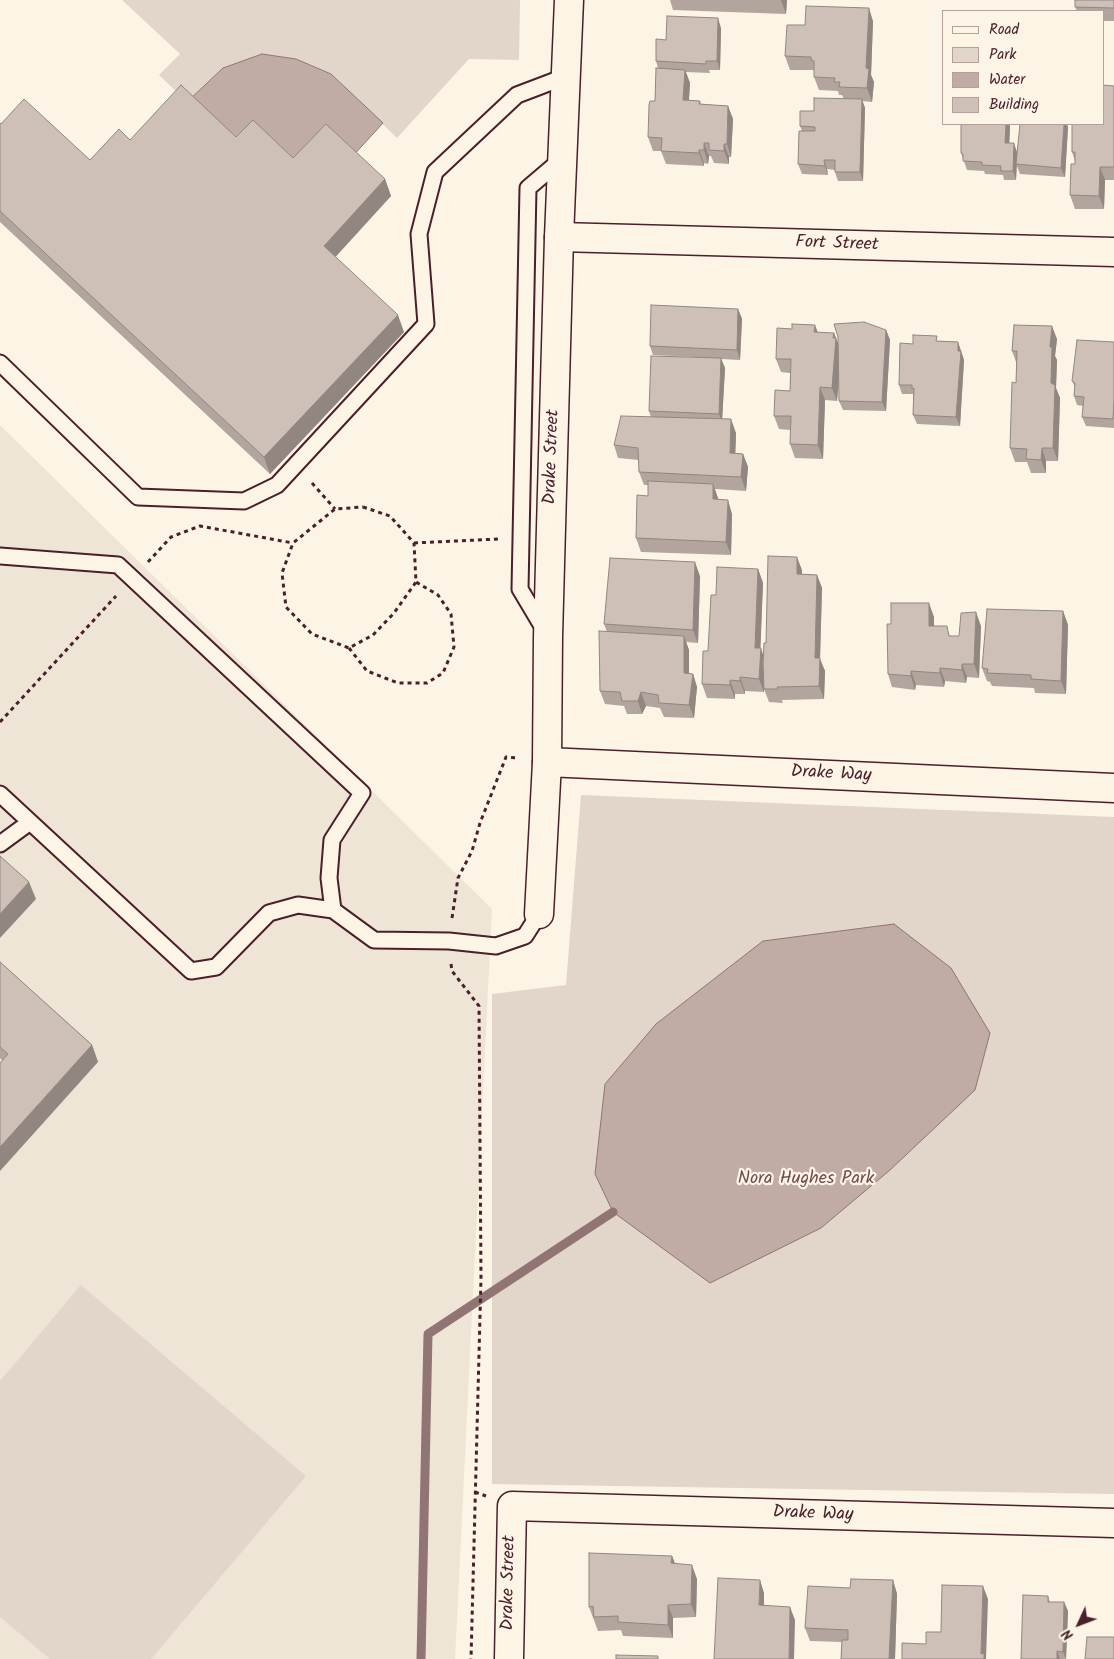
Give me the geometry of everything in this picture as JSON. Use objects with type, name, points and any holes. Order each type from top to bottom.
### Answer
[{"type":"street","name":"Drake Street","points":[[539,914],[547,762],[548,637],[559,237],[569,0]]},
{"type":"street","name":"Fort Street","points":[[559,237],[1114,252]]},
{"type":"street","name":"Drake Way","points":[[547,762],[1114,788]]},
{"type":"street","name":"Drake Street","points":[[509,1659],[512,1506]]},
{"type":"street","name":"Drake Way","points":[[512,1506],[1114,1524]]},
{"type":"lane","points":[[0,363],[138,497],[244,501],[277,485],[426,324],[419,234],[435,172],[517,95],[567,76]]},
{"type":"lane","points":[[548,637],[520,590],[528,188],[562,159]]},
{"type":"lane","points":[[0,556],[118,565],[362,793],[332,840],[330,878],[333,910]]},
{"type":"lane","points":[[0,794],[191,971],[216,967],[268,912],[298,905],[333,910],[374,940],[449,941],[496,946],[525,936],[539,914]]},
{"type":"lane","points":[[0,844],[30,822]]},
{"type":"path","points":[[295,465],[335,508]]},
{"type":"path","points":[[349,648],[374,635],[394,614],[416,582],[414,542],[390,516],[363,507],[335,508],[293,543],[282,572],[286,607],[312,634],[349,648],[367,671],[398,683],[427,683],[443,673],[454,647],[451,614],[438,595],[416,582]]},
{"type":"path","points":[[414,542],[521,538]]},
{"type":"path","points":[[471,1659],[481,1278],[478,1006],[452,972],[449,941],[458,878],[472,851],[480,824],[506,757],[547,762]]},
{"type":"shaded area","points":[[0,425],[492,909],[455,1659],[0,1659]]},
{"type":"green space","points":[[122,0],[520,0],[519,60],[469,59],[397,138],[331,74],[296,59],[262,54],[224,68],[187,102],[159,75],[180,54]]},
{"type":"green space","name":"Nora Hughes Park","points":[[581,795],[1114,817],[1114,1494],[492,1484],[492,994],[566,985]]},
{"type":"green space","points":[[81,1285],[306,1476],[151,1659],[50,1659],[0,1617],[0,1381]]},
{"type":"water","points":[[262,54],[296,59],[331,74],[383,123],[351,158],[299,175],[242,154],[187,102],[223,68]]},
{"type":"water","points":[[894,924],[951,968],[990,1033],[975,1090],[890,1170],[821,1228],[710,1283],[613,1212],[595,1174],[605,1084],[656,1024],[763,941]]},
{"type":"building","points":[[1075,0],[1114,0],[1114,8],[1075,7]]},
{"type":"building","points":[[806,6],[869,8],[866,68],[869,69],[867,88],[839,87],[840,82],[834,82],[835,78],[814,77],[814,61],[811,60],[811,57],[785,56],[787,25],[805,25]]},
{"type":"building","points":[[667,16],[718,18],[717,61],[706,61],[706,64],[656,61],[656,39],[666,40]]},
{"type":"building","points":[[656,68],[685,70],[683,100],[700,101],[699,104],[728,106],[727,144],[724,144],[724,151],[709,150],[709,143],[704,143],[704,150],[699,150],[699,153],[661,151],[662,138],[648,137],[649,105],[650,101],[655,101]]},
{"type":"building","points":[[181,85],[236,137],[253,120],[293,158],[326,124],[385,179],[324,246],[398,315],[264,457],[0,211],[0,123],[24,99],[90,160],[119,129],[130,140]]},
{"type":"building","points":[[1104,85],[1114,86],[1114,167],[1100,167],[1099,196],[1070,195],[1071,164],[1075,164],[1075,152],[1072,152],[1072,125],[1104,125]]},
{"type":"building","points":[[814,98],[862,99],[860,172],[835,172],[835,160],[824,160],[825,166],[798,164],[799,131],[815,131],[815,127],[800,126],[800,111],[814,111]]},
{"type":"building","points":[[961,125],[1006,125],[1005,143],[1014,143],[1013,171],[1001,171],[1001,166],[982,165],[982,162],[963,161],[963,154],[961,153]]},
{"type":"building","points":[[1020,125],[1064,125],[1061,168],[1016,164]]},
{"type":"building","points":[[651,305],[738,309],[737,350],[650,346]]},
{"type":"building","points":[[864,322],[886,330],[882,402],[839,401],[838,337],[834,324]]},
{"type":"building","points":[[792,324],[815,325],[814,332],[834,333],[833,338],[836,338],[832,388],[820,387],[818,445],[790,444],[791,416],[774,416],[775,390],[790,391],[791,359],[776,359],[777,328],[792,329]]},
{"type":"building","points":[[1014,325],[1052,326],[1050,347],[1052,347],[1051,383],[1055,385],[1053,448],[1042,448],[1041,460],[1026,459],[1027,449],[1010,448],[1012,382],[1016,383],[1017,351],[1012,351]]},
{"type":"building","points":[[913,335],[937,336],[936,341],[958,342],[958,351],[961,351],[956,417],[913,415],[914,388],[912,389],[912,385],[899,385],[900,343],[913,344]]},
{"type":"building","points":[[1077,340],[1114,342],[1113,419],[1082,417],[1084,397],[1074,396],[1075,383],[1072,381]]},
{"type":"building","points":[[651,356],[721,358],[719,414],[649,411]]},
{"type":"building","points":[[621,416],[731,419],[730,453],[743,454],[741,477],[639,472],[638,448],[614,445]]},
{"type":"building","points":[[648,481],[713,484],[713,499],[728,500],[726,542],[636,538],[637,495],[648,496]]},
{"type":"building","points":[[768,556],[797,557],[797,574],[817,575],[815,658],[820,658],[819,686],[764,689],[763,663],[764,643],[766,643]]},
{"type":"building","points":[[610,558],[695,562],[693,630],[604,624]]},
{"type":"building","points":[[717,567],[758,569],[755,648],[761,648],[759,679],[740,677],[740,681],[730,680],[730,685],[702,684],[703,651],[708,651],[711,595],[716,595]]},
{"type":"building","points":[[891,603],[929,603],[929,626],[947,626],[949,636],[959,636],[961,613],[976,612],[974,664],[962,664],[962,670],[940,668],[940,673],[911,671],[911,676],[888,674],[887,624],[891,624]]},
{"type":"building","points":[[987,609],[1063,611],[1061,681],[1031,679],[1031,675],[987,673],[988,669],[982,668]]},
{"type":"building","points":[[599,631],[684,636],[684,673],[693,674],[689,705],[659,703],[658,695],[641,692],[638,701],[622,701],[620,692],[600,691]]},
{"type":"building","points":[[0,856],[29,882],[0,914]]},
{"type":"building","points":[[0,962],[92,1045],[0,1147],[0,1063],[8,1054],[0,1047]]},
{"type":"building","points":[[589,1553],[672,1556],[671,1563],[692,1565],[691,1604],[668,1605],[668,1625],[618,1622],[618,1616],[594,1617],[593,1606],[589,1607]]},
{"type":"building","points":[[718,1578],[760,1580],[759,1605],[790,1607],[789,1659],[714,1659]]},
{"type":"building","points":[[851,1579],[893,1580],[889,1659],[841,1659],[842,1640],[848,1640],[848,1630],[805,1628],[808,1586],[850,1588]]},
{"type":"building","points":[[942,1585],[983,1586],[981,1654],[984,1653],[984,1659],[902,1659],[902,1643],[926,1644],[926,1632],[941,1632]]},
{"type":"building","points":[[1023,1595],[1048,1596],[1048,1602],[1064,1602],[1063,1652],[1057,1651],[1057,1659],[1021,1659]]},
{"type":"building","points":[[1087,1637],[1114,1637],[1114,1659],[1085,1659]]},
{"type":"building","points":[[616,1655],[658,1656],[658,1659],[616,1659]]},
{"type":"waterway","points":[[421,1659],[428,1334],[613,1212]]}]
